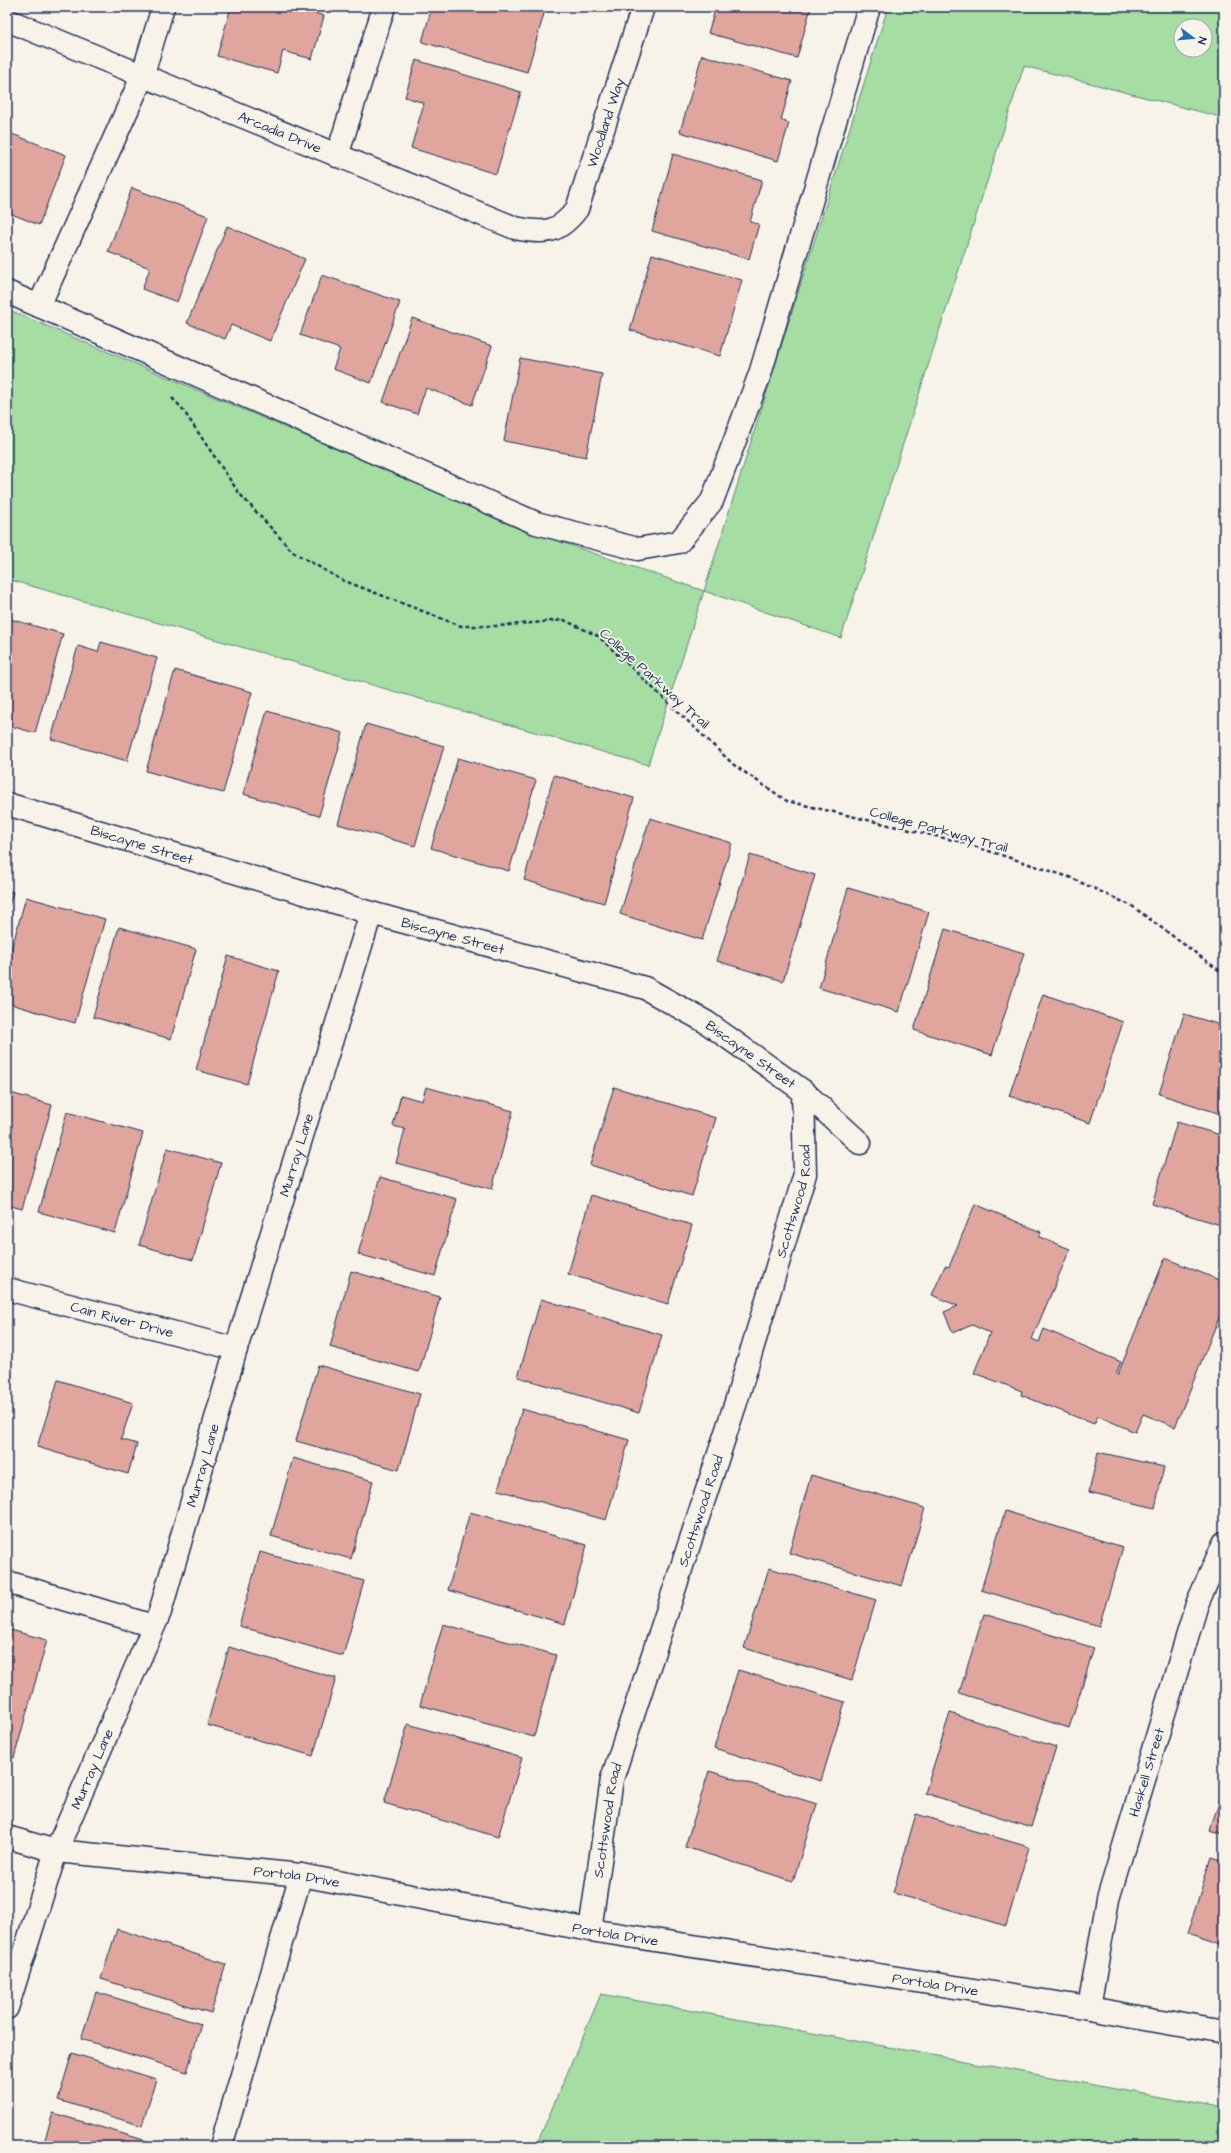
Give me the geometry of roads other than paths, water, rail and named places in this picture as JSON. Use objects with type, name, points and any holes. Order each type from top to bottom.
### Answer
[{"type":"street","points":[[39,306],[142,77],[163,7]]},
{"type":"street","points":[[337,156],[384,7]]},
{"type":"street","name":"Woodland Way","points":[[555,229],[567,222],[577,209],[643,7]]},
{"type":"street","points":[[7,292],[536,523],[638,549],[679,542],[712,501],[760,374],[869,7]]},
{"type":"street","name":"Arcadia Drive","points":[[7,20],[142,77],[515,228],[538,233],[555,229]]},
{"type":"street","name":"Biscayne Street","points":[[7,804],[371,913],[645,988],[706,1022],[803,1091],[860,1143]]},
{"type":"street","name":"Murray Lane","points":[[7,2008],[56,1851],[160,1612],[236,1349],[371,913]]},
{"type":"street","name":"Scottswood Road","points":[[590,1930],[612,1779],[736,1402],[805,1174],[803,1091]]},
{"type":"street","name":"Cain River Drive","points":[[7,1289],[236,1349]]},
{"type":"street","name":"Haskell Street","points":[[1089,2008],[1108,1899],[1197,1604],[1224,1542]]},
{"type":"street","points":[[7,1582],[153,1626]]},
{"type":"street","name":"Portola Drive","points":[[7,1837],[56,1851],[302,1875],[590,1930],[1089,2008],[1224,2032]]},
{"type":"street","points":[[221,2146],[302,1875]]}]
